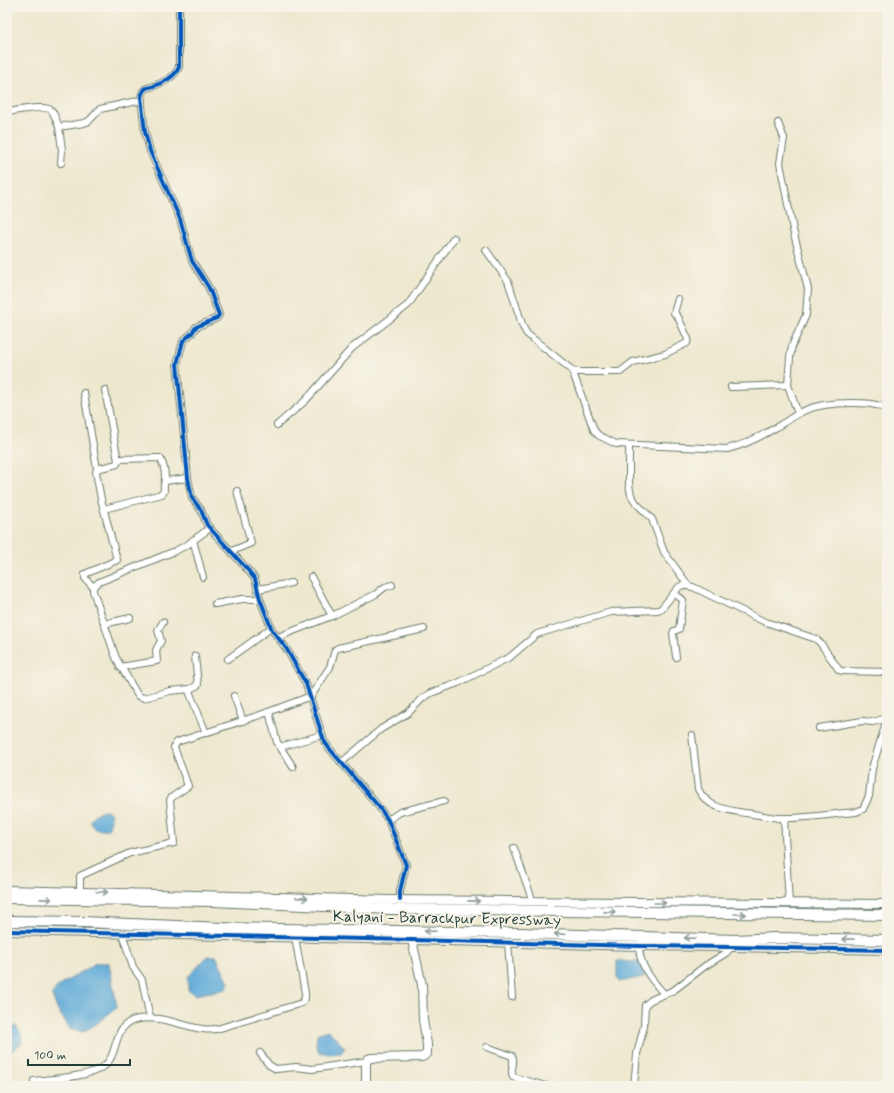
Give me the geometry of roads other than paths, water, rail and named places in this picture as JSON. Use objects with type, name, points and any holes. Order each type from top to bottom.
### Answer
[{"type":"highway","name":"Kalyani - Barrackpur Expressway","points":[[7,898],[213,901],[391,909],[887,915]]},
{"type":"highway","name":"Kalyani - Barrackpur Expressway","points":[[7,921],[83,922],[223,928],[518,933],[736,940],[774,938],[887,940]]},
{"type":"street","points":[[179,7],[179,67],[176,74],[160,84],[146,88],[142,94],[142,100],[145,132],[150,151],[180,219],[192,261],[209,288],[219,315],[217,318],[196,327],[183,341],[177,364],[188,478],[192,498],[201,510],[207,525],[252,574],[271,628],[298,668],[311,696],[322,735],[329,748],[379,807],[388,820],[406,865],[400,891],[400,900]]},
{"type":"street","points":[[59,127],[84,123],[89,121],[100,110],[142,100]]},
{"type":"street","points":[[7,112],[33,108],[49,109],[52,111],[59,127],[62,150],[61,163]]},
{"type":"street","points":[[778,123],[784,138],[780,163],[793,230],[808,289],[806,315],[791,350],[788,385],[798,414]]},
{"type":"street","points":[[277,425],[306,400],[352,348],[408,304],[454,238]]},
{"type":"street","points":[[486,250],[508,281],[526,334],[563,362],[573,372],[596,433],[610,442],[629,445],[720,450],[733,448],[769,431],[811,408],[842,403],[874,404],[887,409]]},
{"type":"street","points":[[573,372],[620,372],[633,362],[665,354],[687,343],[688,340],[678,316],[674,313],[678,299]]},
{"type":"street","points":[[731,387],[788,385]]},
{"type":"street","points":[[97,469],[117,464],[118,459],[105,390]]},
{"type":"street","points":[[84,393],[97,469],[96,472],[117,560],[86,572],[84,576],[93,587],[114,654],[135,694],[140,698],[170,691],[190,689],[198,685],[195,656]]},
{"type":"street","points":[[629,445],[629,485],[631,495],[652,519],[664,552],[688,585],[763,622],[816,639],[839,670],[887,672]]},
{"type":"street","points":[[104,509],[162,494],[164,491],[162,461],[160,458],[118,459]]},
{"type":"street","points":[[164,481],[188,478]]},
{"type":"street","points":[[232,551],[251,543],[237,491]]},
{"type":"street","points":[[93,587],[99,582],[175,551],[210,528]]},
{"type":"street","points":[[193,540],[203,577]]},
{"type":"street","points":[[311,577],[332,616]]},
{"type":"street","points":[[258,590],[291,583]]},
{"type":"street","points":[[278,637],[332,616],[376,594],[385,587],[392,585]]},
{"type":"street","points":[[340,762],[380,729],[412,710],[427,696],[464,680],[510,657],[537,634],[611,612],[655,611],[661,608],[679,587],[688,585]]},
{"type":"street","points":[[674,593],[684,600],[679,629],[673,633],[676,657]]},
{"type":"street","points":[[215,604],[242,599],[260,600]]},
{"type":"street","points":[[104,624],[130,618]]},
{"type":"street","points":[[120,667],[157,661],[156,650],[161,641],[158,630],[163,622]]},
{"type":"street","points":[[228,659],[271,628]]},
{"type":"street","points":[[80,892],[80,876],[130,853],[174,843],[170,799],[188,786],[174,745],[176,742],[269,712],[311,696],[330,666],[336,649],[424,629]]},
{"type":"street","points":[[190,689],[189,691],[206,733]]},
{"type":"street","points":[[234,696],[243,720]]},
{"type":"street","points":[[269,712],[276,739],[293,767]]},
{"type":"street","points":[[692,735],[696,783],[701,795],[710,804],[722,809],[784,818],[856,812],[863,809],[869,796],[872,768],[887,719],[873,722],[862,721],[819,728]]},
{"type":"street","points":[[280,747],[322,735]]},
{"type":"street","points":[[388,820],[400,812],[444,801]]},
{"type":"street","points":[[784,818],[788,904]]},
{"type":"street","points":[[514,848],[533,902]]},
{"type":"street","points":[[7,890],[400,900],[887,904]]},
{"type":"street","points":[[7,931],[639,946],[887,950]]},
{"type":"street","points":[[122,933],[133,967],[142,980],[150,1018]]},
{"type":"street","points":[[34,1081],[68,1077],[96,1071],[109,1061],[117,1038],[123,1027],[128,1022],[138,1019],[150,1018],[203,1029],[217,1029],[302,1003],[306,998],[306,993],[295,937]]},
{"type":"street","points":[[260,1053],[270,1065],[276,1069],[296,1067],[312,1069],[367,1061],[371,1058],[422,1057],[427,1054],[423,1020],[422,985],[412,940]]},
{"type":"street","points":[[508,942],[512,997]]},
{"type":"street","points":[[639,946],[646,972],[664,994]]},
{"type":"street","points":[[634,1086],[637,1054],[644,1026],[646,1005],[651,1000],[674,990],[705,966],[726,954],[731,947]]},
{"type":"street","points":[[487,1047],[510,1054],[513,1057],[511,1073],[513,1077],[546,1086]]},
{"type":"street","points":[[366,1086],[367,1061]]},
{"type":"water","points":[[107,810],[111,814],[108,829],[98,829],[93,827],[90,821],[95,814]]},
{"type":"water","points":[[208,956],[216,956],[229,982],[226,989],[195,995],[188,990],[188,977]]},
{"type":"water","points":[[617,961],[644,962],[644,977],[619,982],[617,977]]},
{"type":"water","points":[[96,963],[109,963],[117,1007],[95,1025],[82,1032],[70,1029],[57,1009],[52,995],[57,987]]},
{"type":"water","points":[[7,1027],[17,1027],[21,1034],[22,1043],[7,1054]]},
{"type":"water","points":[[328,1030],[345,1048],[341,1053],[329,1054],[319,1052],[316,1046],[317,1034]]}]
